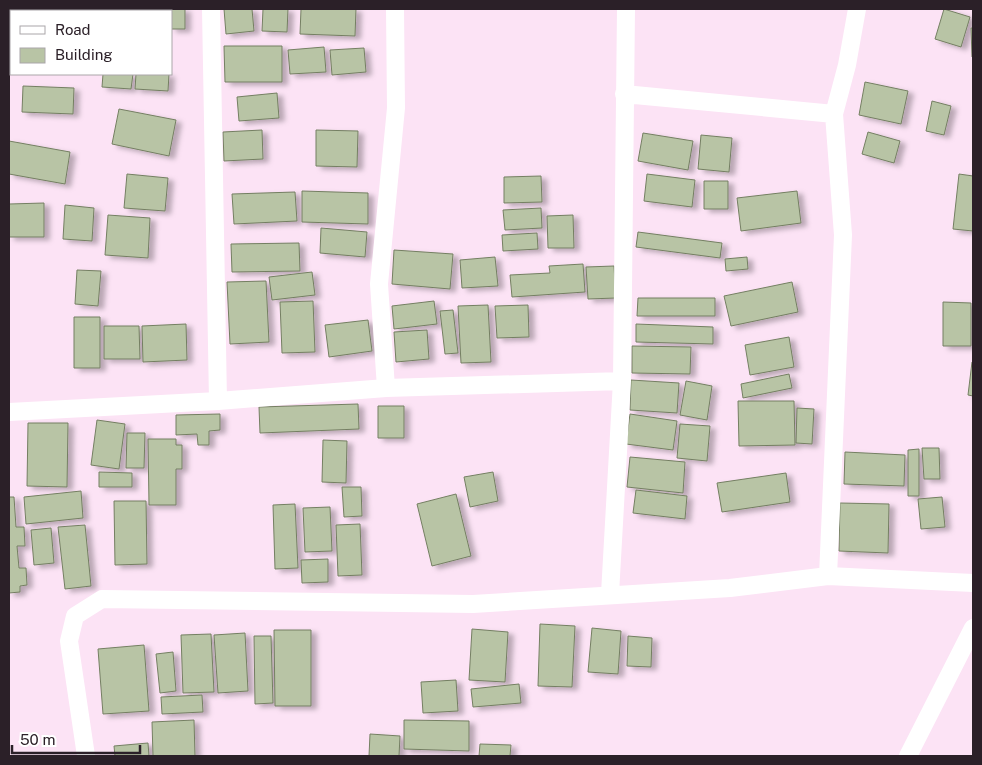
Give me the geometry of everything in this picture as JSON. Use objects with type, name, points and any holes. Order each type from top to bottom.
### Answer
[{"type":"street","points":[[211,9],[218,401]]},
{"type":"street","points":[[386,388],[379,284],[396,108],[395,9]]},
{"type":"street","points":[[610,594],[622,381],[626,9]]},
{"type":"street","points":[[828,576],[843,235],[834,114],[847,65],[857,9]]},
{"type":"street","points":[[624,94],[834,114]]},
{"type":"street","points":[[9,412],[218,401],[386,388],[622,381]]},
{"type":"street","points":[[86,756],[69,641],[75,616],[102,599],[473,604],[730,588],[828,576],[973,583]]},
{"type":"street","points":[[908,756],[973,628]]},
{"type":"building","points":[[10,9],[49,9],[49,10]]},
{"type":"building","points":[[56,9],[94,9],[94,10]]},
{"type":"building","points":[[104,9],[135,9],[135,10]]},
{"type":"building","points":[[185,9],[185,29],[172,29],[172,10],[146,10]]},
{"type":"building","points":[[224,9],[252,9],[254,31],[226,34]]},
{"type":"building","points":[[263,9],[288,9],[287,32],[262,31]]},
{"type":"building","points":[[301,9],[356,9],[355,36],[300,34]]},
{"type":"building","points":[[944,9],[970,17],[961,47],[935,39]]},
{"type":"building","points":[[971,28],[973,28],[973,57],[972,57]]},
{"type":"building","points":[[9,36],[10,36],[10,66]]},
{"type":"building","points":[[224,46],[282,46],[282,82],[225,82]]},
{"type":"building","points":[[324,47],[326,72],[290,74],[288,50]]},
{"type":"building","points":[[364,48],[366,72],[332,75],[330,50]]},
{"type":"building","points":[[103,75],[133,75],[131,89],[102,87]]},
{"type":"building","points":[[136,75],[169,75],[168,91],[135,89]]},
{"type":"building","points":[[865,82],[908,91],[901,124],[859,115]]},
{"type":"building","points":[[23,86],[74,88],[73,114],[22,112]]},
{"type":"building","points":[[277,93],[279,118],[239,121],[237,97]]},
{"type":"building","points":[[932,101],[951,106],[944,135],[926,131]]},
{"type":"building","points":[[119,109],[176,120],[169,156],[112,144]]},
{"type":"building","points":[[262,130],[263,159],[224,161],[223,132]]},
{"type":"building","points":[[316,130],[358,131],[357,167],[316,166]]},
{"type":"building","points":[[868,132],[900,141],[894,163],[862,154]]},
{"type":"building","points":[[643,133],[693,141],[688,170],[638,161]]},
{"type":"building","points":[[701,135],[732,138],[729,172],[698,169]]},
{"type":"building","points":[[9,141],[70,152],[65,184],[9,174]]},
{"type":"building","points":[[127,174],[168,178],[165,211],[124,208]]},
{"type":"building","points":[[647,174],[695,180],[692,207],[644,201]]},
{"type":"building","points":[[959,174],[973,176],[973,231],[953,229]]},
{"type":"building","points":[[541,176],[542,202],[504,203],[504,177]]},
{"type":"building","points":[[704,181],[728,181],[728,209],[704,209]]},
{"type":"building","points":[[302,191],[368,193],[368,224],[302,222]]},
{"type":"building","points":[[797,191],[801,223],[741,231],[737,198]]},
{"type":"building","points":[[295,192],[297,221],[234,224],[232,194]]},
{"type":"building","points":[[44,203],[44,237],[9,237],[9,204]]},
{"type":"building","points":[[65,205],[94,208],[92,241],[63,239]]},
{"type":"building","points":[[541,208],[542,228],[505,230],[503,210]]},
{"type":"building","points":[[108,215],[150,218],[148,258],[105,255]]},
{"type":"building","points":[[573,215],[574,248],[548,248],[547,216]]},
{"type":"building","points":[[321,228],[367,232],[365,257],[320,253]]},
{"type":"building","points":[[638,232],[722,243],[720,258],[636,247]]},
{"type":"building","points":[[537,233],[538,249],[503,251],[502,235]]},
{"type":"building","points":[[299,243],[300,271],[232,272],[231,244]]},
{"type":"building","points":[[394,250],[453,254],[450,289],[392,284]]},
{"type":"building","points":[[495,257],[498,286],[462,288],[460,260]]},
{"type":"building","points":[[747,257],[748,269],[726,271],[725,259]]},
{"type":"building","points":[[583,264],[585,292],[512,297],[510,275],[550,273],[549,266]]},
{"type":"building","points":[[614,266],[616,298],[588,299],[586,267]]},
{"type":"building","points":[[77,270],[101,271],[98,306],[75,304]]},
{"type":"building","points":[[312,272],[315,295],[272,300],[269,277]]},
{"type":"building","points":[[266,281],[269,342],[230,344],[227,282]]},
{"type":"building","points":[[792,282],[798,312],[731,326],[724,296]]},
{"type":"building","points":[[638,298],[715,298],[715,316],[637,316]]},
{"type":"building","points":[[313,301],[315,352],[282,353],[280,302]]},
{"type":"building","points":[[434,301],[437,324],[394,329],[392,306]]},
{"type":"building","points":[[943,302],[971,303],[971,346],[943,346]]},
{"type":"building","points":[[488,305],[491,362],[461,363],[458,306]]},
{"type":"building","points":[[528,305],[529,337],[497,338],[495,306]]},
{"type":"building","points":[[453,310],[458,353],[445,354],[440,311]]},
{"type":"building","points":[[74,317],[100,317],[100,368],[74,368]]},
{"type":"building","points":[[368,320],[372,351],[329,357],[325,325]]},
{"type":"building","points":[[186,324],[187,360],[143,362],[142,326]]},
{"type":"building","points":[[636,324],[713,327],[713,344],[636,342]]},
{"type":"building","points":[[104,326],[139,326],[140,359],[104,359]]},
{"type":"building","points":[[427,330],[429,359],[396,362],[394,332]]},
{"type":"building","points":[[789,337],[794,367],[750,375],[745,345]]},
{"type":"building","points":[[632,346],[691,347],[690,374],[632,373]]},
{"type":"building","points":[[973,362],[973,396],[968,395]]},
{"type":"building","points":[[789,374],[792,388],[743,398],[741,384]]},
{"type":"building","points":[[631,380],[679,383],[677,413],[630,410]]},
{"type":"building","points":[[686,381],[712,386],[707,420],[680,415]]},
{"type":"building","points":[[738,401],[794,401],[795,445],[739,446]]},
{"type":"building","points":[[358,404],[359,429],[260,433],[259,407]]},
{"type":"building","points":[[378,406],[404,406],[404,438],[378,438]]},
{"type":"building","points":[[797,408],[814,409],[812,444],[796,443]]},
{"type":"building","points":[[220,414],[220,430],[209,431],[209,445],[198,445],[197,434],[176,435],[176,415]]},
{"type":"building","points":[[630,414],[677,421],[673,450],[626,444]]},
{"type":"building","points":[[97,420],[125,424],[119,469],[91,465]]},
{"type":"building","points":[[28,423],[68,423],[67,487],[27,486]]},
{"type":"building","points":[[680,424],[710,426],[707,461],[677,458]]},
{"type":"building","points":[[127,433],[145,433],[144,468],[126,468]]},
{"type":"building","points":[[148,439],[176,439],[176,445],[182,445],[182,469],[176,469],[176,505],[149,505]]},
{"type":"building","points":[[323,440],[347,441],[346,483],[322,482]]},
{"type":"building","points":[[922,448],[939,448],[940,479],[924,479]]},
{"type":"building","points":[[919,449],[919,496],[908,496],[908,450]]},
{"type":"building","points":[[845,452],[905,455],[904,486],[844,484]]},
{"type":"building","points":[[630,457],[685,462],[683,493],[627,487]]},
{"type":"building","points":[[99,472],[132,473],[132,487],[99,487]]},
{"type":"building","points":[[493,472],[498,501],[470,507],[464,477]]},
{"type":"building","points":[[786,473],[790,502],[722,512],[717,483]]},
{"type":"building","points":[[342,487],[361,487],[362,516],[344,517]]},
{"type":"building","points":[[636,490],[687,496],[685,519],[633,513]]},
{"type":"building","points":[[81,491],[83,518],[26,524],[24,497]]},
{"type":"building","points":[[456,494],[471,556],[432,566],[417,504]]},
{"type":"building","points":[[9,497],[14,497],[16,527],[24,527],[25,546],[17,546],[19,568],[26,568],[27,585],[20,586],[20,592],[9,593]]},
{"type":"building","points":[[942,497],[945,527],[921,529],[918,499]]},
{"type":"building","points":[[114,501],[146,501],[147,564],[115,565]]},
{"type":"building","points":[[840,503],[889,504],[888,553],[839,551]]},
{"type":"building","points":[[295,504],[298,568],[275,569],[273,505]]},
{"type":"building","points":[[330,507],[332,551],[305,552],[303,508]]},
{"type":"building","points":[[360,524],[362,575],[338,576],[336,525]]},
{"type":"building","points":[[85,525],[91,586],[65,589],[58,527]]},
{"type":"building","points":[[51,528],[54,563],[34,565],[31,530]]},
{"type":"building","points":[[328,559],[328,582],[302,583],[301,560]]},
{"type":"building","points":[[540,624],[575,626],[572,687],[538,686]]},
{"type":"building","points":[[592,628],[621,631],[618,674],[588,672]]},
{"type":"building","points":[[472,629],[508,632],[505,682],[469,680]]},
{"type":"building","points":[[274,630],[311,630],[311,706],[275,706]]},
{"type":"building","points":[[245,633],[248,691],[218,693],[214,635]]},
{"type":"building","points":[[211,634],[214,692],[183,693],[181,635]]},
{"type":"building","points":[[254,636],[271,636],[273,703],[255,704]]},
{"type":"building","points":[[628,636],[652,638],[651,667],[627,666]]},
{"type":"building","points":[[144,645],[149,711],[103,714],[98,649]]},
{"type":"building","points":[[173,652],[176,691],[160,693],[156,654]]},
{"type":"building","points":[[456,680],[458,711],[423,713],[421,682]]},
{"type":"building","points":[[519,684],[521,703],[473,707],[471,689]]},
{"type":"building","points":[[202,695],[203,712],[162,714],[161,697]]},
{"type":"building","points":[[194,720],[195,756],[153,756],[152,722]]},
{"type":"building","points":[[404,720],[469,721],[469,751],[404,749]]},
{"type":"building","points":[[370,734],[400,736],[399,756],[369,756]]},
{"type":"building","points":[[148,743],[149,756],[115,756],[114,746]]},
{"type":"building","points":[[480,744],[511,745],[510,756],[479,756]]}]
